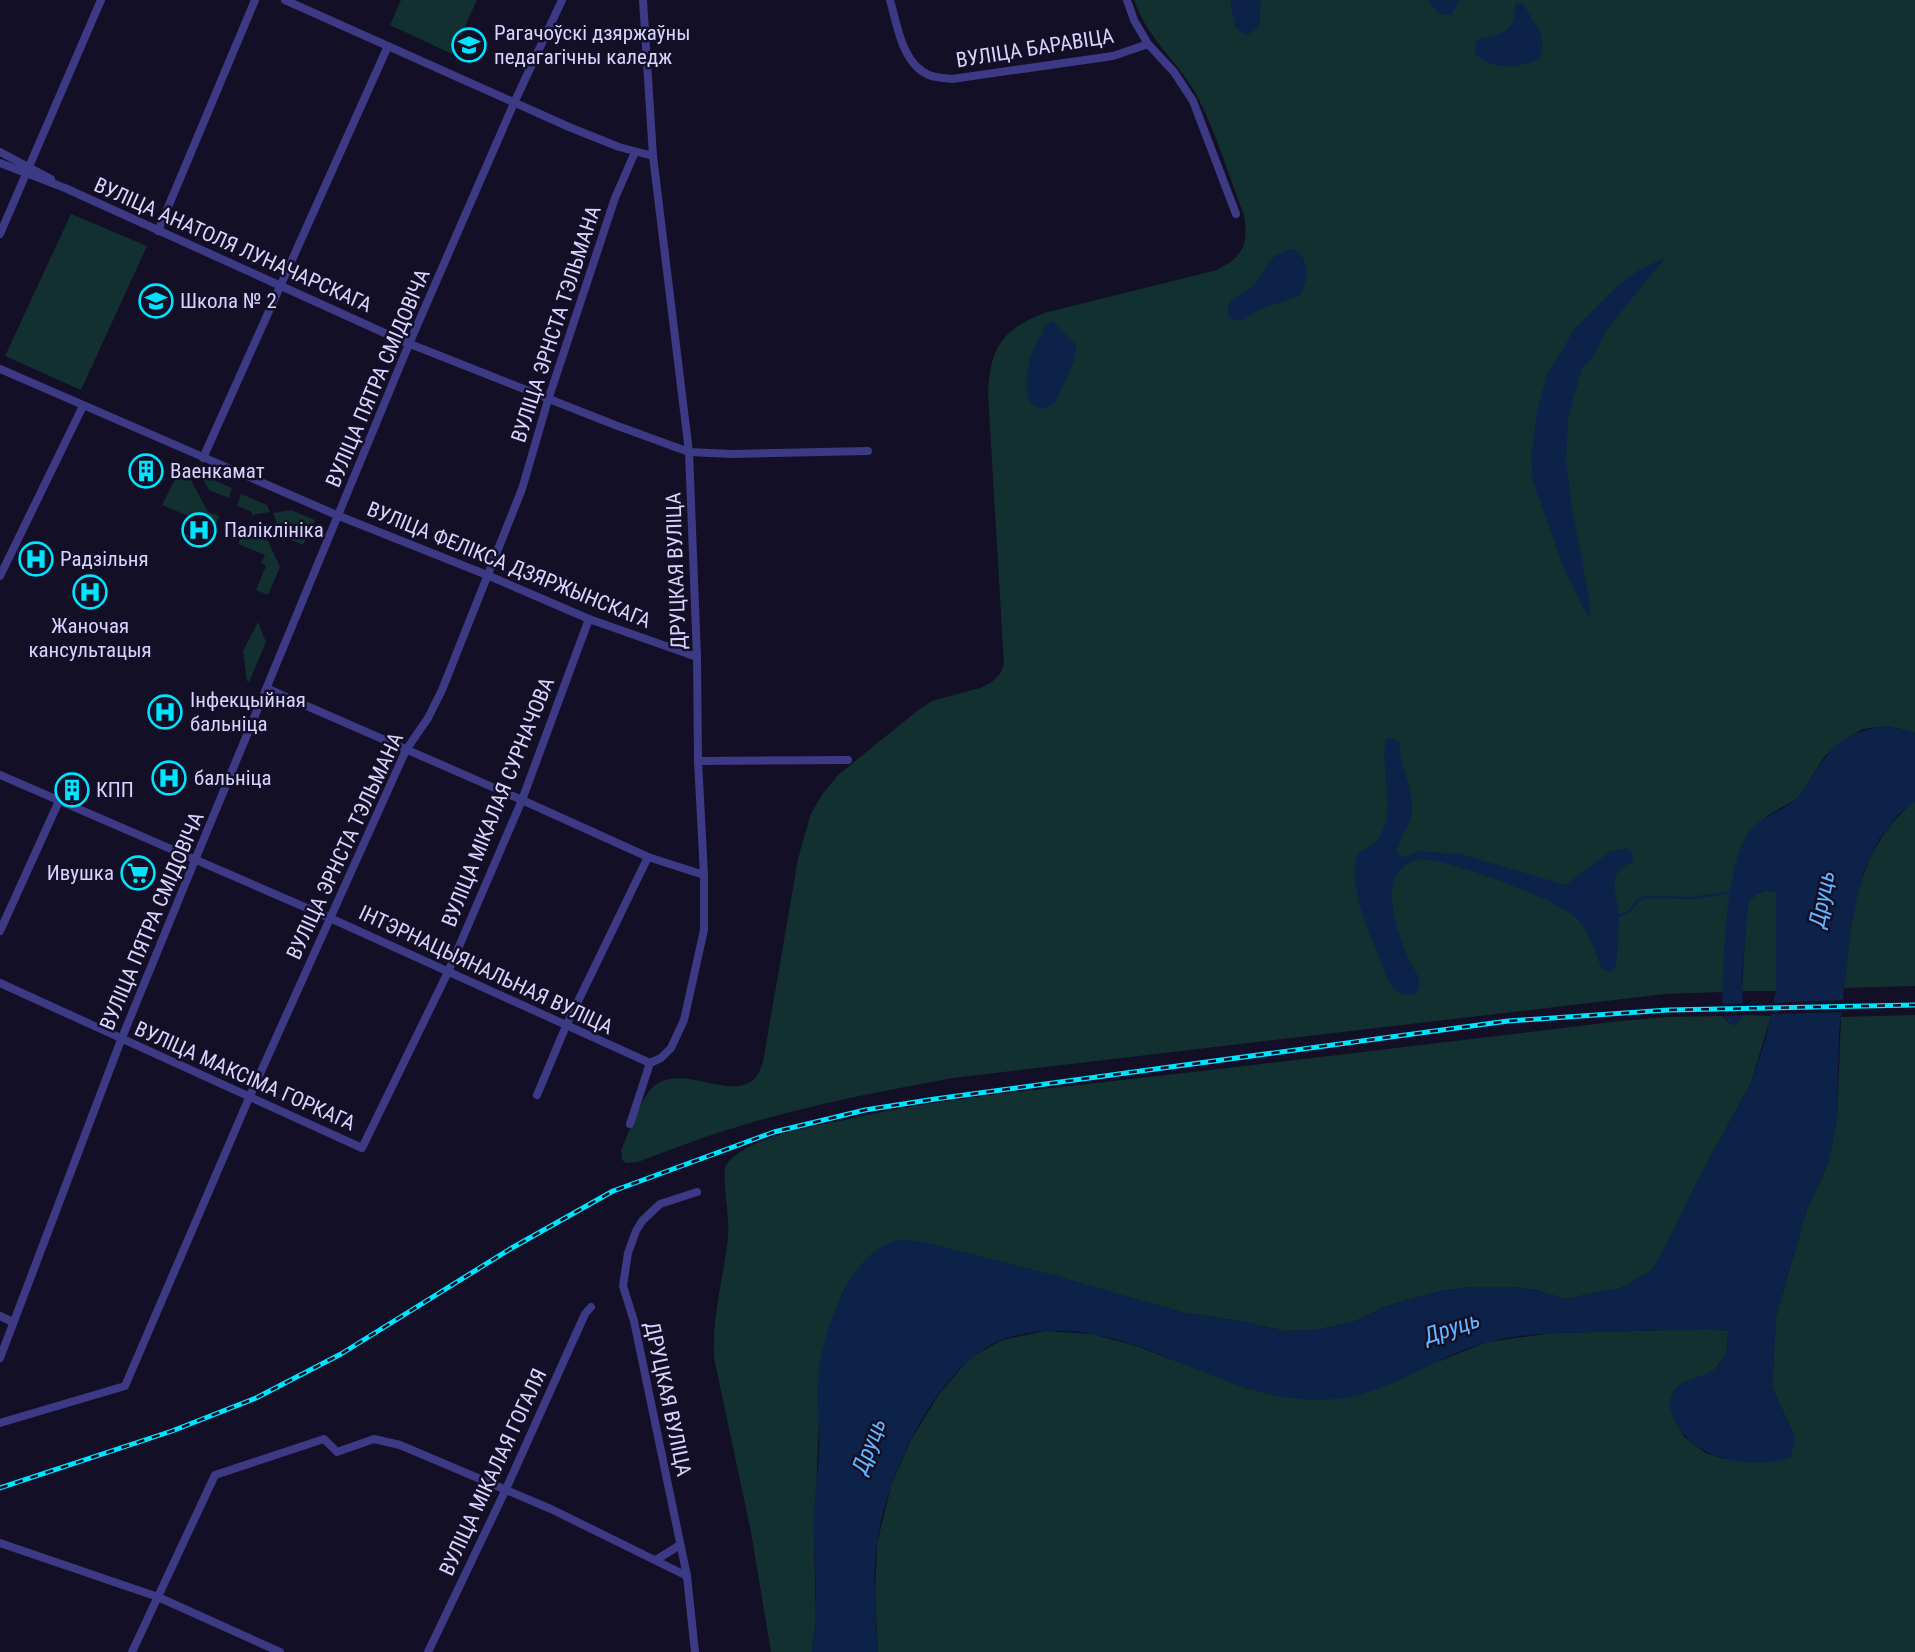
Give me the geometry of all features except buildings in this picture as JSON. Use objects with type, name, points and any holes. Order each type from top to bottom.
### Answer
[{"type":"street","points":[[0,234],[101,0]]},
{"type":"street","points":[[158,231],[256,0]]},
{"type":"street","points":[[285,0],[514,103],[604,141],[653,156]]},
{"type":"street","name":"ВУЛІЦА ПЯТРА СМІДОВІЧА","points":[[0,1358],[121,1040],[195,860],[409,344],[562,0]]},
{"type":"street","name":"ДРУЦКАЯ ВУЛІЦА","points":[[630,1124],[650,1063],[661,1058],[671,1048],[684,1020],[704,930],[689,452],[653,156],[643,0]]},
{"type":"street","name":"ВУЛІЦА БАРАВІЦА","points":[[890,0],[907,52],[917,67],[929,75],[952,79],[1113,56],[1148,44]]},
{"type":"street","name":"ВУЛІЦА БАРАВІЦА","points":[[1127,0],[1134,20],[1148,44],[1174,72],[1193,101],[1236,214]]},
{"type":"street","points":[[203,458],[388,46]]},
{"type":"street","name":"ВУЛІЦА АНАТОЛЯ ЛУНАЧАРСКАГА","points":[[0,152],[27,170],[65,188],[409,344],[548,400],[689,452],[868,452]]},
{"type":"street","name":"ВУЛІЦА ЭРНСТА ТЭЛЬМАНА","points":[[0,1423],[125,1385],[249,1098],[406,750],[428,718],[442,690],[522,489],[548,400],[615,198],[635,152]]},
{"type":"street","name":"ВУЛІЦА АНАТОЛЯ ЛУНАЧАРСКАГА","points":[[0,163],[27,170]]},
{"type":"street","name":"ВУЛІЦА ФЕЛІКСА ДЗЯРЖЫНСКАГА","points":[[0,369],[339,516],[589,619],[697,657]]},
{"type":"street","points":[[1,571],[83,406]]},
{"type":"street","name":"ВУЛІЦА МІКАЛАЯ СУРНАЧОВА","points":[[362,1148],[448,972],[522,800],[589,619]]},
{"type":"street","points":[[268,689],[648,857],[704,875]]},
{"type":"street","points":[[698,761],[848,760]]},
{"type":"street","name":"ІНТЭРНАЦЫЯНАЛЬНАЯ ВУЛІЦА","points":[[0,775],[330,918],[650,1063]]},
{"type":"street","points":[[0,931],[59,801]]},
{"type":"street","points":[[537,1095],[566,1026],[648,857]]},
{"type":"street","name":"ВУЛІЦА МАКСІМА ГОРКАГА","points":[[0,983],[362,1148]]},
{"type":"street","name":"ДРУЦКАЯ ВУЛІЦА","points":[[695,1652],[687,1576],[634,1321],[623,1286],[629,1247],[642,1221],[660,1203],[697,1192]]},
{"type":"street","name":"ВУЛІЦА МІКАЛАЯ ГОГАЛЯ","points":[[428,1652],[585,1314],[591,1307]]},
{"type":"street","points":[[0,1316],[13,1322]]},
{"type":"street","points":[[132,1652],[215,1475],[324,1438],[337,1452],[361,1442],[388,1440],[551,1508],[687,1576]]},
{"type":"street","points":[[0,1543],[158,1597],[280,1652]]},
{"type":"street","points":[[656,1560],[680,1545]]},
{"type":"green space","points":[[401,0],[477,0],[452,54],[390,25]]},
{"type":"green space","points":[[1134,0],[1915,0],[1915,733],[1888,726],[1863,729],[1842,741],[1825,756],[1798,798],[1767,816],[1723,979],[1723,992],[1665,994],[953,1078],[809,1107],[713,1134],[638,1162],[626,1163],[622,1160],[621,1150],[639,1108],[653,1087],[665,1080],[678,1078],[734,1086],[746,1084],[758,1074],[763,1062],[798,859],[811,813],[824,792],[838,775],[917,711],[932,701],[980,688],[1000,674],[1004,664],[988,394],[995,353],[1001,343],[1017,326],[1044,313],[1217,270],[1233,260],[1245,242],[1244,215],[1210,123],[1196,94],[1154,38]]},
{"type":"green space","points":[[71,214],[147,246],[81,390],[5,356]]},
{"type":"green space","points":[[184,467],[208,512],[219,516],[215,527],[162,505]]},
{"type":"green space","points":[[200,474],[232,488],[229,498],[209,490]]},
{"type":"green space","points":[[241,494],[267,505],[270,512],[251,515],[252,512],[237,506]]},
{"type":"green space","points":[[291,510],[315,520],[303,545],[282,536],[273,513]]},
{"type":"green space","points":[[236,527],[268,541],[280,567],[268,595],[256,590],[266,566],[261,563],[265,555],[238,544],[241,537],[233,534]]},
{"type":"green space","points":[[258,622],[266,642],[249,682],[243,651]]},
{"type":"green space","points":[[1915,801],[1915,986],[1844,988],[1854,911],[1868,863],[1895,820]]},
{"type":"green space","points":[[1766,890],[1777,892],[1776,991],[1742,991],[1747,904],[1756,894]]},
{"type":"green space","points":[[1743,1015],[1771,1016],[1751,1083],[1652,1270],[1621,1288],[1565,1299],[1515,1287],[1468,1287],[1441,1291],[1387,1306],[1351,1323],[1314,1330],[1284,1331],[1185,1313],[1013,1265],[865,1261],[844,1290],[837,1307],[819,1417],[814,1544],[816,1618],[812,1652],[771,1652],[751,1532],[714,1358],[716,1313],[728,1238],[725,1167],[746,1148],[798,1130],[958,1099],[1621,1021],[1722,1016],[1729,1023],[1736,1025]]},
{"type":"green space","points":[[1915,1015],[1915,1652],[878,1652],[875,1595],[877,1543],[892,1483],[911,1440],[939,1394],[970,1358],[1002,1340],[1045,1331],[1093,1334],[1136,1346],[1253,1390],[1440,1361],[1487,1342],[1552,1333],[1711,1329],[1728,1331],[1727,1354],[1713,1372],[1681,1384],[1683,1436],[1706,1453],[1724,1459],[1795,1438],[1772,1387],[1776,1316],[1807,1209],[1828,1164],[1837,1118],[1841,1017]]},
{"type":"water","points":[[1230,0],[1261,0],[1259,27],[1247,35],[1235,27]]},
{"type":"water","points":[[1428,0],[1459,0],[1452,15],[1439,14]]},
{"type":"water","points":[[1523,3],[1541,36],[1540,59],[1507,66],[1491,63],[1475,54],[1476,40],[1499,34],[1509,28],[1515,15],[1515,4]]},
{"type":"water","points":[[1293,249],[1303,258],[1307,270],[1299,296],[1263,308],[1241,321],[1229,318],[1231,301],[1254,285],[1273,258]]},
{"type":"water","points":[[1666,257],[1607,329],[1592,359],[1582,368],[1568,419],[1566,461],[1590,616],[1583,608],[1564,569],[1533,481],[1531,456],[1537,412],[1547,375],[1576,327],[1619,284],[1639,270]]},
{"type":"water","points":[[1052,321],[1076,344],[1074,361],[1055,403],[1043,409],[1029,400],[1026,385],[1034,347],[1042,336],[1044,326]]},
{"type":"water","name":"Друць","points":[[1888,726],[1915,733],[1915,801],[1898,815],[1879,839],[1864,871],[1852,920],[1839,1033],[1837,1118],[1828,1164],[1807,1209],[1776,1316],[1772,1387],[1795,1438],[1791,1458],[1759,1463],[1712,1454],[1686,1436],[1672,1414],[1670,1400],[1677,1388],[1714,1370],[1721,1362],[1727,1350],[1728,1331],[1711,1329],[1583,1332],[1514,1337],[1468,1348],[1374,1390],[1334,1399],[1272,1395],[1212,1376],[1123,1341],[1093,1334],[1059,1331],[1012,1336],[977,1354],[955,1374],[935,1399],[903,1456],[882,1516],[877,1543],[875,1583],[878,1652],[812,1652],[816,1619],[814,1520],[819,1451],[818,1376],[825,1340],[840,1299],[862,1263],[876,1250],[901,1240],[928,1243],[1185,1313],[1284,1331],[1314,1330],[1351,1323],[1387,1306],[1441,1291],[1468,1287],[1515,1287],[1565,1299],[1621,1288],[1652,1270],[1751,1083],[1766,1038],[1776,991],[1776,892],[1766,890],[1756,894],[1748,904],[1742,977],[1743,1015],[1736,1025],[1729,1023],[1722,1016],[1726,920],[1734,869],[1741,848],[1754,826],[1795,800],[1834,748],[1855,734]]},
{"type":"water","points":[[1386,738],[1394,738],[1400,744],[1401,759],[1410,789],[1411,818],[1397,852],[1404,858],[1418,851],[1460,854],[1566,885],[1609,852],[1626,848],[1633,854],[1633,862],[1623,867],[1615,879],[1619,929],[1616,967],[1611,972],[1602,969],[1584,928],[1575,917],[1564,910],[1547,900],[1475,872],[1420,859],[1400,870],[1392,892],[1394,916],[1409,960],[1420,981],[1419,987],[1416,994],[1406,994],[1393,987],[1364,919],[1355,876],[1355,863],[1359,852],[1373,844],[1382,832],[1386,818]]},
{"type":"pier","points":[[1846,1000],[1845,1012],[1768,1014],[1770,1003]]},
{"type":"pier","points":[[1746,1003],[1746,1015],[1719,1016],[1719,1004]]},
{"type":"waterway","points":[[1619,916],[1631,910],[1638,900],[1644,897],[1692,898],[1733,892]]},
{"type":"railway","points":[[0,1488],[172,1431],[256,1398],[341,1354],[510,1249],[613,1191],[774,1132],[865,1110],[935,1099],[1508,1021],[1668,1010],[1915,1005]]},
{"type":"place","name":"Рагачоўскі дзяржаўны педагагічны каледж","points":[[469,45]]},
{"type":"place","name":"Школа № 2","points":[[156,301]]},
{"type":"place","name":"Ваенкамат","points":[[146,471]]},
{"type":"place","name":"Паліклініка","points":[[199,530]]},
{"type":"place","name":"Радзільня","points":[[36,559]]},
{"type":"place","name":"Жаночая кансультацыя","points":[[90,592]]},
{"type":"place","name":"Інфекцыйная бальніца","points":[[165,712]]},
{"type":"place","name":"бальніца","points":[[169,778]]},
{"type":"place","name":"КПП","points":[[72,790]]},
{"type":"place","name":"Ивушка","points":[[138,873]]}]
